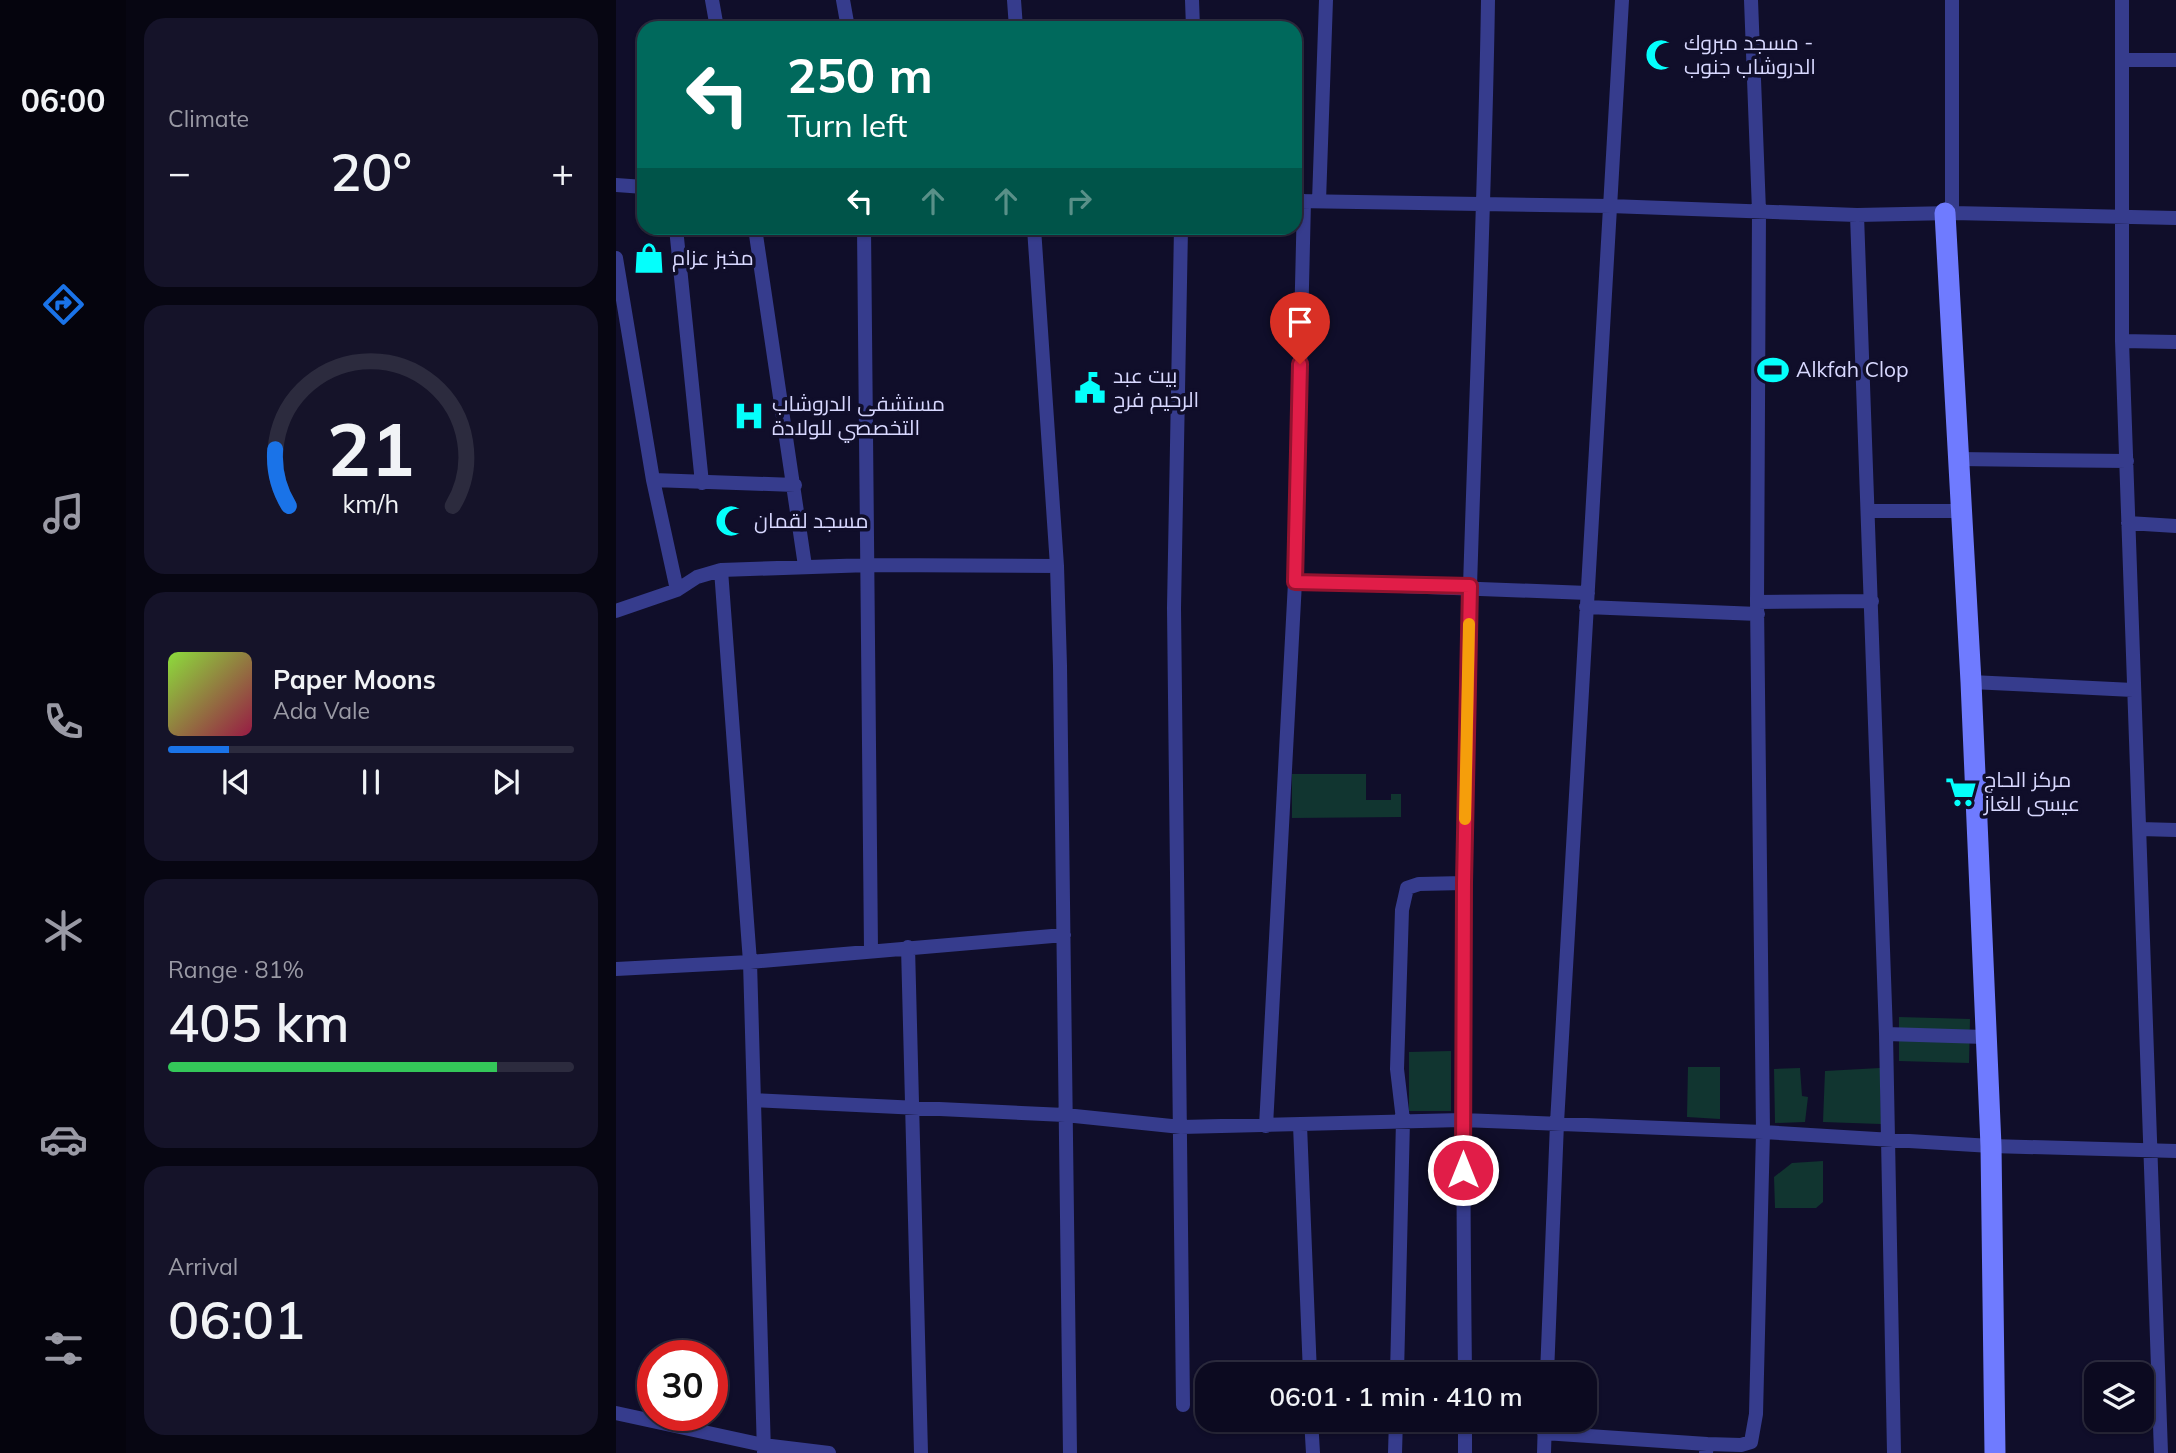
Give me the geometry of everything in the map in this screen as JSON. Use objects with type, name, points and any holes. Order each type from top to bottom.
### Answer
[{"type":"street","points":[[712,0],[716,21]]},
{"type":"street","points":[[843,0],[847,21]]},
{"type":"street","points":[[1014,0],[1016,21]]},
{"type":"street","points":[[1192,0],[1193,21]]},
{"type":"street","points":[[1266,1126],[1295,582],[1306,201],[1325,0]]},
{"type":"street","points":[[1465,1362],[1462,1120],[1464,883],[1470,586],[1485,205],[1488,0]]},
{"type":"street","points":[[1547,1362],[1557,1123],[1622,0]]},
{"type":"street","points":[[1589,1432],[1707,1448],[1751,1442],[1754,1432],[1763,1132],[1758,608],[1759,211],[1751,0]]},
{"type":"street","points":[[1952,0],[1949,213],[1990,1146],[1995,1453]]},
{"type":"street","points":[[2122,0],[2122,341],[2161,1453]]},
{"type":"street","points":[[2123,60],[2176,60]]},
{"type":"street","points":[[616,186],[637,187]]},
{"type":"street","points":[[1306,201],[1610,206],[1857,215],[1949,213],[2176,218]]},
{"type":"street","points":[[1857,215],[1886,1034],[1894,1453]]},
{"type":"street","points":[[677,235],[702,483]]},
{"type":"street","points":[[756,235],[805,566]]},
{"type":"street","points":[[864,235],[870,565],[871,950]]},
{"type":"street","points":[[1034,235],[1057,566],[1070,1453]]},
{"type":"street","points":[[1181,235],[1174,608],[1183,1405]]},
{"type":"street","points":[[616,258],[653,480],[677,590]]},
{"type":"street","points":[[2122,341],[2176,342]]},
{"type":"street","points":[[1958,458],[2127,461]]},
{"type":"street","points":[[653,480],[795,485]]},
{"type":"street","points":[[1869,510],[1961,511]]},
{"type":"street","points":[[2128,523],[2176,526]]},
{"type":"street","points":[[616,611],[677,590],[697,577],[721,570],[870,565],[1057,566]]},
{"type":"street","points":[[721,570],[750,962],[764,1449]]},
{"type":"street","points":[[1295,582],[1470,586],[1587,600],[1758,608],[1872,601]]},
{"type":"street","points":[[1970,682],[2133,690]]},
{"type":"street","points":[[2140,829],[2176,830]]},
{"type":"street","points":[[1397,1362],[1403,1120],[1397,1069],[1402,910],[1407,888],[1419,884],[1464,883]]},
{"type":"street","points":[[616,969],[750,962],[1064,934]]},
{"type":"street","points":[[908,947],[921,1453]]},
{"type":"street","points":[[1886,1034],[1985,1037]]},
{"type":"street","points":[[754,1100],[912,1110],[1065,1115],[1181,1127],[1462,1120],[1763,1132],[1990,1146],[2176,1151]]},
{"type":"street","points":[[1300,1125],[1310,1362]]},
{"type":"street","points":[[616,1413],[764,1449],[829,1453]]},
{"type":"street","points":[[1312,1432],[1313,1453]]},
{"type":"street","points":[[1395,1453],[1396,1432]]},
{"type":"street","points":[[1465,1432],[1465,1453]]},
{"type":"street","points":[[1544,1453],[1545,1432]]},
{"type":"green space","points":[[1292,774],[1366,774],[1366,800],[1391,800],[1391,794],[1401,794],[1401,817],[1292,818]]},
{"type":"green space","points":[[1899,1017],[1970,1019],[1969,1063],[1899,1061]]},
{"type":"green space","points":[[1451,1051],[1451,1111],[1409,1111],[1409,1052]]},
{"type":"green space","points":[[1688,1067],[1720,1067],[1720,1119],[1687,1117]]},
{"type":"green space","points":[[1800,1068],[1802,1096],[1808,1097],[1805,1122],[1775,1123],[1774,1069]]},
{"type":"green space","points":[[1880,1068],[1881,1124],[1823,1122],[1825,1071]]},
{"type":"green space","points":[[1823,1161],[1823,1202],[1816,1208],[1775,1208],[1774,1177],[1792,1163]]},
{"type":"slow traffic","points":[[1465,819],[1469,624]]},
{"type":"place","name":"مسجد مبروك - الدروشاب جنوب","points":[[1661,55]]},
{"type":"place","name":"مخبز عزام","points":[[649,258]]},
{"type":"place","name":"Alkfah Clop","points":[[1773,370]]},
{"type":"place","name":"بيت عبد الرحيم فرح","points":[[1090,388]]},
{"type":"place","name":"مستشفى الدروشاب التخصصي للولادة","points":[[749,416]]},
{"type":"place","name":"مسجد لقمان","points":[[731,521]]},
{"type":"place","name":"مركز الحاج عيسى للغاز","points":[[1961,792]]},
{"type":"route","points":[[1300,364],[1295,582],[1470,586],[1464,883],[1463,1170]]}]
